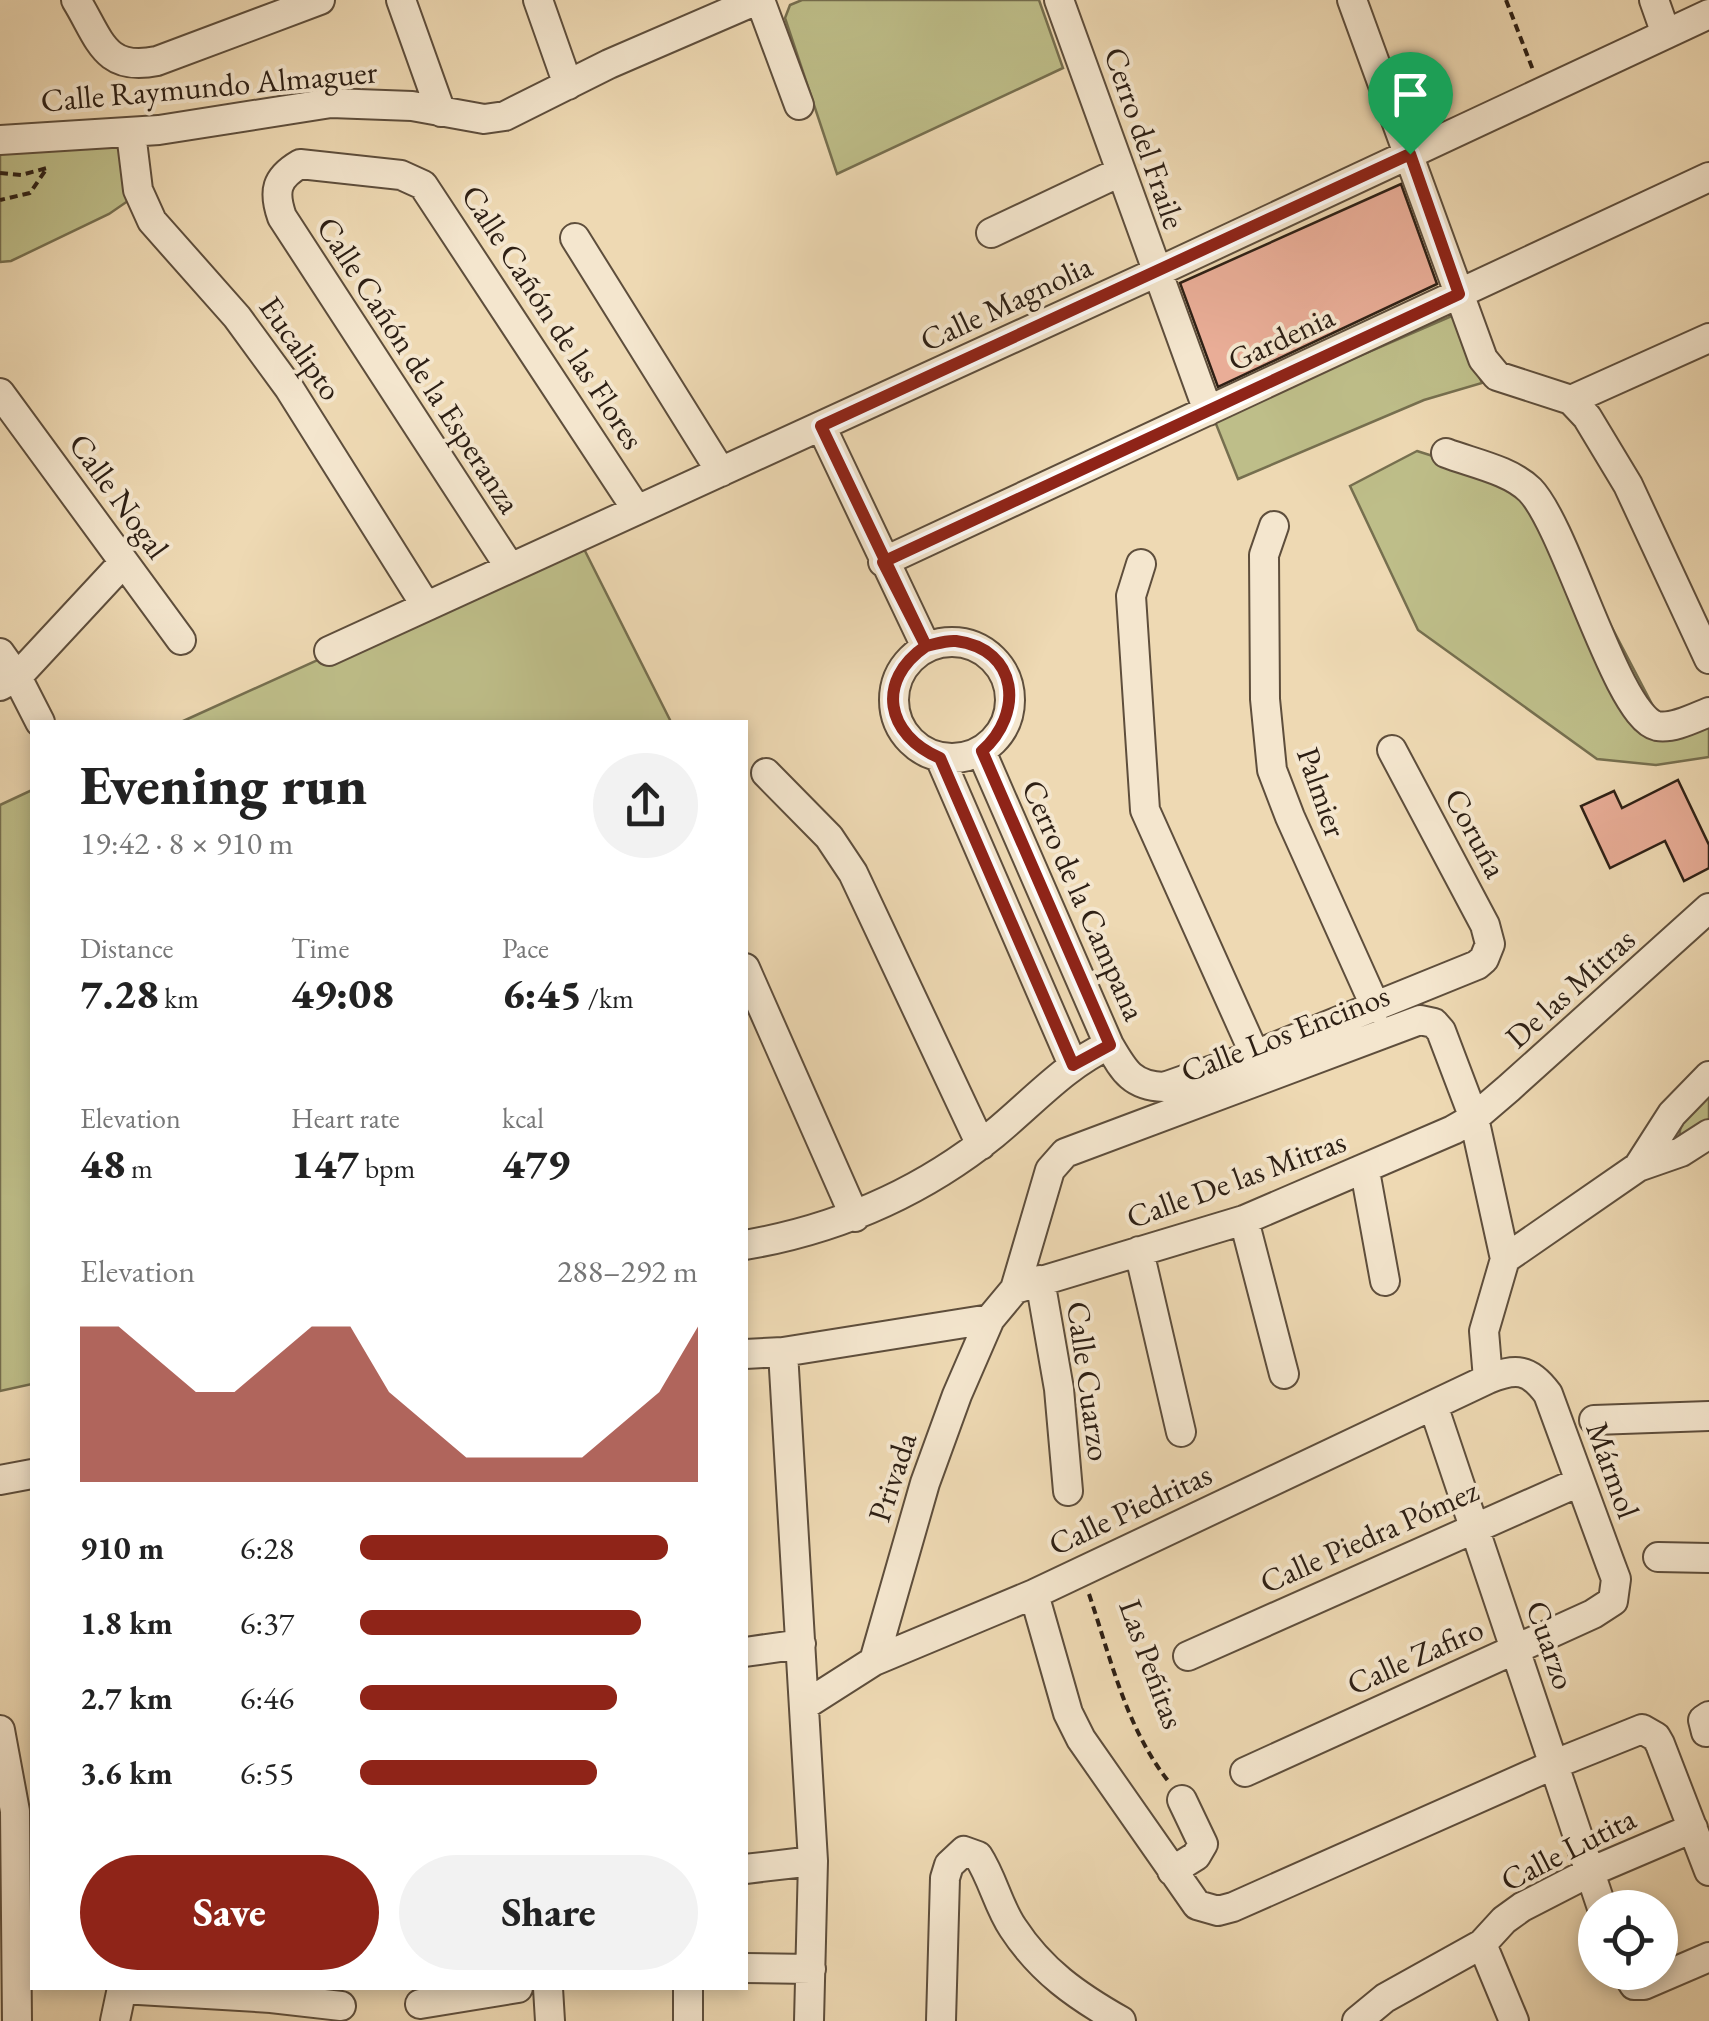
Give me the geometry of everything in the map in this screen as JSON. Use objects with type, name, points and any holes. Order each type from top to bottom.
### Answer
[{"type":"street","points":[[76,0],[108,52],[122,63],[138,65],[259,11],[320,0]]},
{"type":"street","points":[[400,0],[441,112]]},
{"type":"street","points":[[538,0],[568,86]]},
{"type":"street","points":[[758,0],[799,105]]},
{"type":"street","name":"Calle Raymundo Almaguer","points":[[0,140],[132,133],[331,104],[393,104],[484,120],[505,116],[758,0]]},
{"type":"street","name":"Cerro del Fraile","points":[[1059,0],[1208,410]]},
{"type":"street","points":[[1352,0],[1483,360],[1491,371],[1509,382],[1571,400],[1587,418],[1628,485],[1709,658]]},
{"type":"street","points":[[1654,0],[1666,34]]},
{"type":"street","name":"Calle Magnolia","points":[[329,651],[1156,273],[1709,14]]},
{"type":"street","name":"Eucalipto","points":[[132,133],[138,190],[152,221],[237,317],[289,388],[426,606]]},
{"type":"street","name":"Calle Cañón de la Esperanza","points":[[401,175],[300,164],[280,179],[275,188],[276,199],[294,240],[509,566]]},
{"type":"street","points":[[991,233],[1120,172]]},
{"type":"street","name":"Calle Cañón de las Flores","points":[[401,175],[423,186],[432,196],[637,510]]},
{"type":"street","name":"Gardenia","points":[[883,562],[1709,178]]},
{"type":"street","points":[[575,238],[721,472]]},
{"type":"street","points":[[1571,400],[1708,341]]},
{"type":"street","name":"Calle Nogal","points":[[0,393],[181,640]]},
{"type":"street","points":[[821,426],[926,646]]},
{"type":"street","points":[[1446,453],[1516,479],[1529,489],[1549,517],[1608,655],[1650,724],[1674,725],[1709,712]]},
{"type":"street","name":"Palmier","points":[[1274,526],[1264,555],[1265,699],[1272,770],[1376,1008]]},
{"type":"street","points":[[8,681],[123,563]]},
{"type":"street","points":[[1141,564],[1131,596],[1145,810],[1255,1055],[1376,1008]]},
{"type":"street","points":[[952,640],[973,645],[992,656],[1005,674],[1010,696],[1008,718],[998,737],[982,751],[961,758],[940,758],[912,742],[894,715],[893,694],[899,673],[926,646],[952,640]]},
{"type":"street","points":[[0,653],[8,681],[38,720]]},
{"type":"street","name":"Coruña","points":[[1376,1008],[1477,965],[1490,944],[1486,925],[1392,750]]},
{"type":"street","name":"Cerro de la Campana","points":[[982,751],[1126,1074],[1138,1083],[1164,1086],[1255,1055]]},
{"type":"street","points":[[940,758],[1073,1065]]},
{"type":"street","points":[[766,773],[829,837],[848,864],[980,1145]]},
{"type":"street","name":"De las Mitras","points":[[1474,1118],[1709,908]]},
{"type":"street","points":[[748,975],[855,1217]]},
{"type":"street","name":"Calle Los Encinos","points":[[1028,1285],[1050,1170],[1065,1153],[1420,1020],[1441,1031],[1474,1118],[1505,1259]]},
{"type":"street","points":[[748,1244],[790,1237],[855,1217],[922,1185],[980,1145],[1073,1065],[1110,1045]]},
{"type":"street","points":[[1683,1147],[1684,1099],[1709,1076]]},
{"type":"street","name":"Calle De las Mitras","points":[[1028,1285],[1244,1220],[1365,1170],[1474,1118]]},
{"type":"street","points":[[1488,1379],[1484,1331],[1505,1259],[1638,1167],[1709,1134]]},
{"type":"street","points":[[1365,1170],[1385,1281]]},
{"type":"street","points":[[1244,1220],[1284,1374]]},
{"type":"street","points":[[1140,1251],[1182,1432]]},
{"type":"street","name":"Privada","points":[[874,1661],[936,1451],[990,1319],[1028,1285]]},
{"type":"street","name":"Calle Cuarzo","points":[[1028,1285],[1059,1389],[1068,1491]]},
{"type":"street","points":[[748,1354],[783,1352],[990,1319]]},
{"type":"street","points":[[783,1352],[813,1861],[809,2021]]},
{"type":"street","name":"Calle Piedritas","points":[[805,1705],[874,1661],[1034,1594],[1488,1379],[1525,1372]]},
{"type":"street","name":"Mármol","points":[[1525,1372],[1538,1380],[1548,1394],[1616,1580],[1613,1601]]},
{"type":"street","name":"Cuarzo","points":[[1433,1405],[1596,1890]]},
{"type":"street","points":[[1594,1420],[1709,1416]]},
{"type":"street","points":[[0,1480],[30,1474]]},
{"type":"street","name":"Calle Piedra Pómez","points":[[1188,1656],[1578,1482]]},
{"type":"street","points":[[1658,1557],[1709,1558]]},
{"type":"street","points":[[1034,1594],[1068,1713],[1081,1740],[1197,1905],[1218,1910],[1233,1907],[1635,1731],[1650,1732],[1660,1744],[1709,1871]]},
{"type":"street","name":"Calle Zafiro","points":[[1245,1772],[1613,1601]]},
{"type":"street","points":[[887,1617],[912,1645]]},
{"type":"street","points":[[748,1652],[801,1644]]},
{"type":"street","points":[[0,1730],[15,1792],[17,2021]]},
{"type":"street","points":[[1172,1872],[1196,1856],[1203,1844],[1182,1800]]},
{"type":"street","name":"Calle Lutita","points":[[1357,2021],[1390,2009],[1482,1944],[1522,1907],[1590,1872],[1692,1828]]},
{"type":"street","points":[[941,2021],[945,1878],[949,1865],[964,1851],[978,1856],[1013,1928],[1069,1991],[1121,2021]]},
{"type":"street","points":[[748,1868],[813,1861]]},
{"type":"street","points":[[1482,1944],[1514,2021]]},
{"type":"street","points":[[1678,1970],[1709,1957]]},
{"type":"street","points":[[748,1968],[811,1970]]},
{"type":"street","points":[[115,2021],[122,1990]]},
{"type":"street","points":[[143,1990],[341,2006]]},
{"type":"street","points":[[420,2004],[506,1990]]},
{"type":"street","points":[[548,1990],[550,2021]]},
{"type":"street","points":[[688,1990],[688,2021]]},
{"type":"street","points":[[1068,2021],[1069,1991]]},
{"type":"path","points":[[1506,0],[1540,90]]},
{"type":"path","points":[[0,172],[16,175],[47,168],[30,193],[0,200]]},
{"type":"path","name":"Las Peñitas","points":[[1081,1570],[1132,1724],[1153,1762],[1182,1800]]},
{"type":"green space","points":[[802,0],[1039,0],[1063,68],[837,174],[785,18],[790,5]]},
{"type":"green space","points":[[127,142],[138,194],[109,214],[11,261],[0,262],[0,148]]},
{"type":"green space","points":[[1454,315],[1482,383],[1424,400],[1238,479],[1214,419]]},
{"type":"green space","points":[[1417,451],[1540,490],[1665,729],[1709,716],[1709,757],[1656,765],[1597,759],[1418,630],[1350,486]]},
{"type":"green space","points":[[580,541],[670,720],[185,720]]},
{"type":"green space","points":[[30,791],[30,1384],[0,1391],[0,805]]},
{"type":"green space","points":[[1709,1090],[1709,1131],[1679,1139],[1681,1122]]},
{"type":"building","points":[[1401,184],[1437,284],[1218,387],[1180,283]]},
{"type":"building","points":[[1678,780],[1709,845],[1709,868],[1684,881],[1665,841],[1610,868],[1581,806],[1614,791],[1622,808]]},
{"type":"route","points":[[1410,154],[821,426],[883,562],[926,646],[899,673],[893,694],[894,715],[904,735],[920,750],[940,758],[1073,1065],[1110,1045],[982,751],[998,737],[1008,718],[1010,696],[1005,674],[992,656],[973,645],[952,640],[926,646],[883,562],[1459,294],[1410,154]]}]
